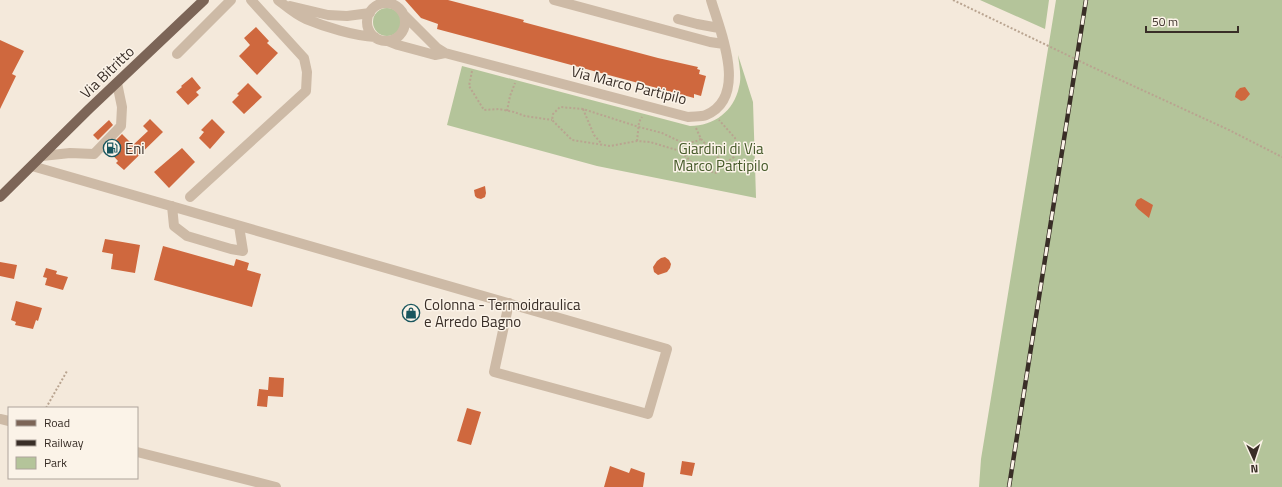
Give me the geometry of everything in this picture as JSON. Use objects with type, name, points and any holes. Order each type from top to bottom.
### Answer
[{"type":"main road","name":"Via Bitritto","points":[[0,197],[204,0]]},
{"type":"street","points":[[177,54],[231,0]]},
{"type":"street","points":[[190,196],[306,91],[307,72],[304,58],[251,0]]},
{"type":"street","points":[[554,0],[724,44]]},
{"type":"street","name":"Via Marco Partipilo","points":[[404,15],[437,48],[445,53],[688,117],[706,115],[715,109],[723,101],[729,87],[730,69],[711,0]]},
{"type":"street","points":[[281,2],[328,15],[347,16],[382,4],[393,2],[404,15],[405,27],[403,32],[394,40],[384,41],[375,37],[366,37],[305,19],[281,2]]},
{"type":"street","points":[[371,8],[367,24],[368,29],[375,37]]},
{"type":"street","points":[[678,19],[719,28]]},
{"type":"street","name":"Via Marco Partipilo","points":[[388,41],[435,55],[445,53]]},
{"type":"street","points":[[42,156],[70,153],[94,154],[121,126],[122,107],[117,83]]},
{"type":"street","points":[[32,166],[667,349],[648,414],[494,372],[509,304]]},
{"type":"street","points":[[172,206],[174,226],[187,236],[243,251],[239,226]]},
{"type":"street","points":[[138,452],[276,487]]},
{"type":"path","points":[[953,0],[1090,66],[1229,130],[1282,157]]},
{"type":"path","points":[[472,71],[469,86],[484,110],[499,109],[525,116],[552,120],[572,140],[610,146],[637,141],[650,142],[680,151],[698,168],[717,173],[724,164],[734,157],[736,148],[735,138],[718,120]]},
{"type":"path","points":[[507,111],[510,96],[516,83]]},
{"type":"path","points":[[552,120],[553,114],[560,107],[583,109],[662,133],[681,142],[694,142],[701,139]]},
{"type":"path","points":[[583,109],[594,135],[603,145]]},
{"type":"path","points":[[637,141],[639,122],[642,116]]},
{"type":"path","points":[[696,128],[701,139],[724,164]]},
{"type":"path","points":[[680,151],[681,142]]},
{"type":"path","points":[[47,407],[67,371]]},
{"type":"green space","points":[[980,0],[1049,0],[1045,29]]},
{"type":"green space","points":[[1056,0],[1282,0],[1282,487],[979,487],[981,459]]},
{"type":"green space","points":[[387,8],[397,12],[401,22],[397,32],[387,36],[377,32],[373,22],[377,12]]},
{"type":"green space","name":"Giardini di Via Marco Partipilo","points":[[738,55],[753,102],[756,198],[597,166],[447,125],[462,66],[690,126],[699,125],[722,116],[733,103],[740,83]]},
{"type":"building","points":[[405,0],[448,0],[524,20],[523,22],[658,58],[698,67],[697,69],[700,70],[699,74],[706,76],[701,96],[694,94],[694,98],[437,29],[438,24],[421,18]]},
{"type":"building","points":[[256,27],[269,41],[267,43],[278,53],[257,75],[239,56],[250,45],[244,38]]},
{"type":"building","points":[[0,40],[24,51],[12,74],[16,76],[0,109]]},
{"type":"building","points":[[192,77],[201,88],[196,92],[199,95],[188,105],[176,92]]},
{"type":"building","points":[[248,83],[262,97],[244,114],[232,102],[239,95],[237,94]]},
{"type":"building","points":[[1245,87],[1250,94],[1245,100],[1241,101],[1235,97],[1236,92],[1240,88]]},
{"type":"building","points":[[150,119],[163,132],[124,170],[116,163],[118,161],[107,149],[122,134],[133,145],[148,131],[143,126]]},
{"type":"building","points":[[212,119],[225,132],[210,149],[199,138],[204,132],[201,130]]},
{"type":"building","points":[[109,120],[113,125],[98,140],[93,135]]},
{"type":"building","points":[[182,148],[195,162],[169,188],[154,172]]},
{"type":"building","points":[[485,186],[485,197],[481,199],[477,198],[474,190]]},
{"type":"building","points":[[1141,198],[1153,205],[1149,218],[1135,205],[1137,200]]},
{"type":"building","points":[[105,239],[140,245],[135,273],[111,269],[113,254],[102,252]]},
{"type":"building","points":[[163,246],[234,266],[236,259],[249,263],[247,270],[261,274],[252,307],[154,280]]},
{"type":"building","points":[[665,257],[671,264],[670,268],[667,272],[658,275],[654,272],[653,267],[657,261]]},
{"type":"building","points":[[0,262],[17,265],[14,279],[0,276]]},
{"type":"building","points":[[46,268],[57,271],[56,274],[68,277],[63,290],[45,285],[47,278],[43,277]]},
{"type":"building","points":[[16,301],[42,308],[38,321],[36,320],[33,329],[15,325],[16,322],[11,320]]},
{"type":"building","points":[[269,377],[284,378],[283,397],[268,396],[267,407],[257,406],[259,389],[268,390]]},
{"type":"building","points":[[467,408],[481,412],[471,445],[457,441]]},
{"type":"building","points":[[682,461],[695,463],[692,476],[680,474]]},
{"type":"building","points":[[610,466],[629,473],[631,468],[645,473],[643,487],[604,487]]},
{"type":"railway","points":[[1009,487],[1086,0]]},
{"type":"place","name":"Eni","points":[[112,148]]},
{"type":"place","name":"Colonna - Termoidraulica e Arredo Bagno","points":[[411,313]]}]
